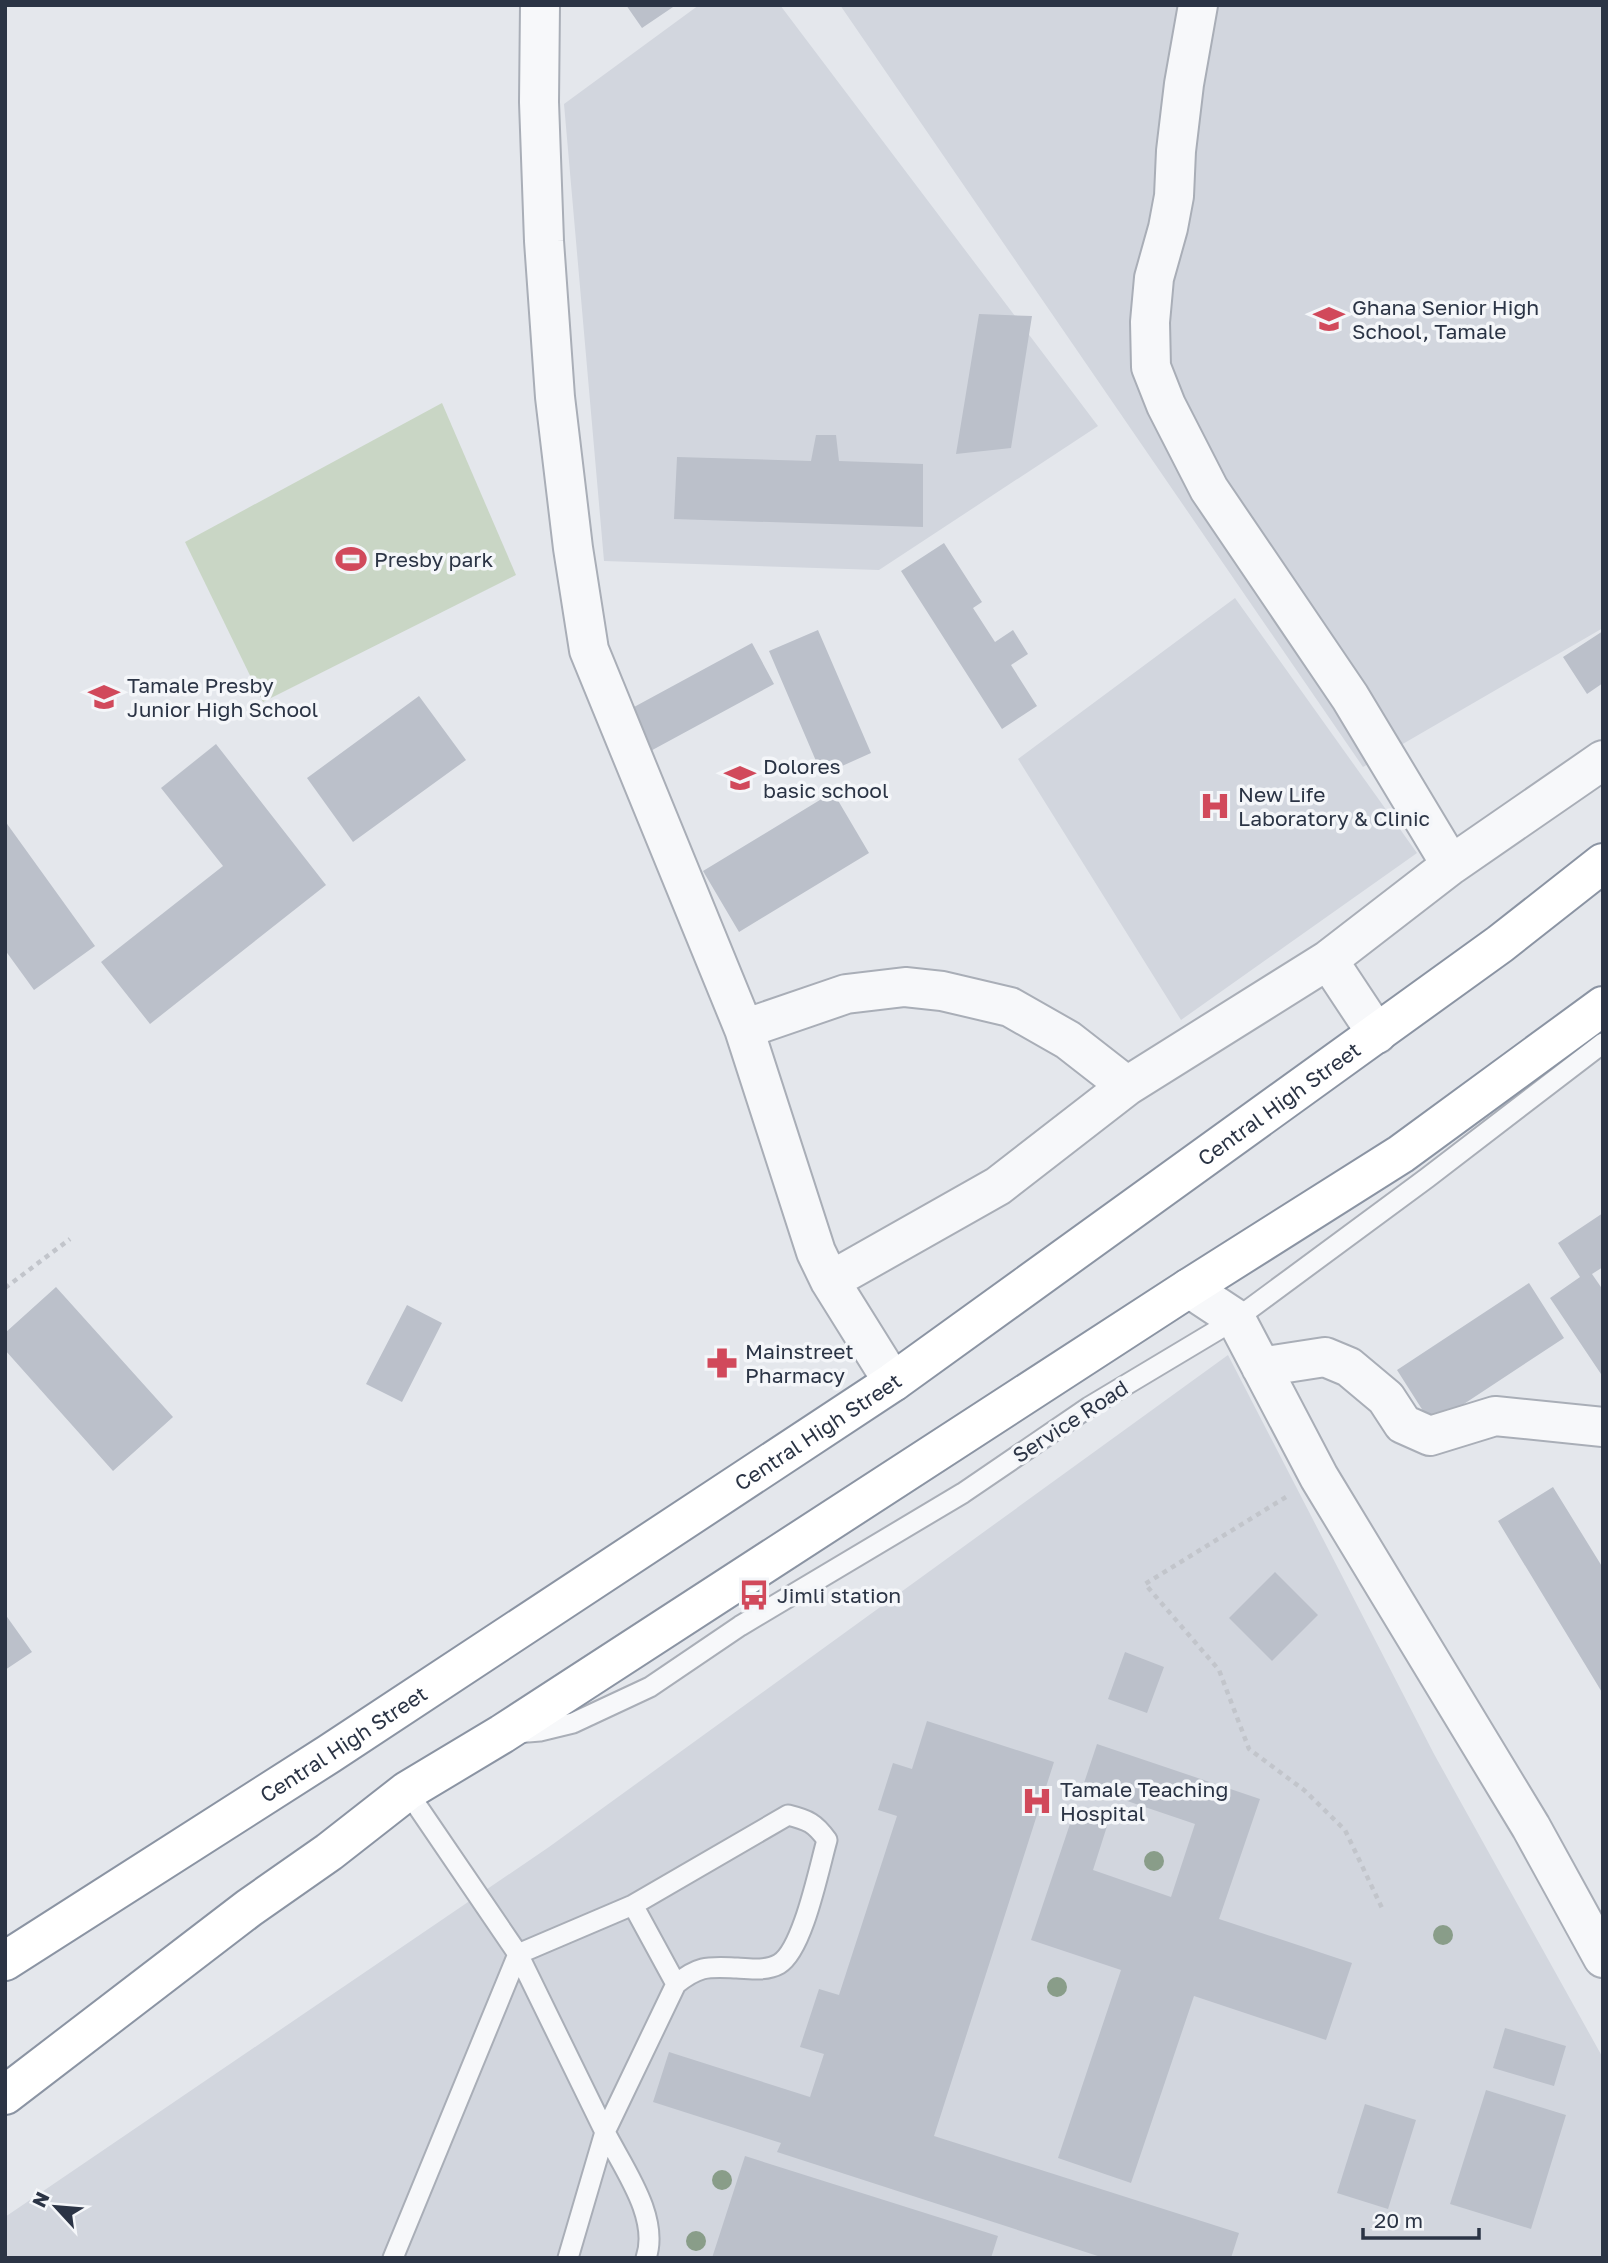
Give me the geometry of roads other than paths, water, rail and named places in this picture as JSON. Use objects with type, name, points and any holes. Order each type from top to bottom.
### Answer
[{"type":"highway","name":"Central High Street","points":[[5,1961],[329,1754],[893,1382],[1377,1034],[1602,866]]},
{"type":"highway","points":[[5,2095],[407,1791],[502,1734],[1189,1288],[1401,1154],[1603,1006]]},
{"type":"street","points":[[540,5],[544,241],[555,397],[573,548],[590,650],[744,1029],[816,1252],[830,1281],[893,1382]]},
{"type":"street","points":[[1198,5],[1184,84],[1174,196],[1154,278],[1150,322],[1151,367],[1166,405],[1209,489],[1350,697],[1451,865]]},
{"type":"street","points":[[830,1281],[998,1186],[1127,1086],[1328,960],[1451,865],[1603,760]]},
{"type":"street","points":[[1328,960],[1377,1034]]},
{"type":"street","points":[[744,1029],[846,995],[905,987],[942,991],[1010,1007],[1068,1040],[1127,1086]]},
{"type":"street","points":[[1189,1288],[1236,1319],[1319,1476],[1531,1827],[1603,1958]]},
{"type":"street","points":[[1261,1367],[1325,1357],[1349,1367],[1386,1398],[1403,1424],[1430,1436],[1495,1416],[1587,1426],[1603,1452]]},
{"type":"lane","name":"Service Road","points":[[502,1734],[540,1731],[573,1723],[650,1687],[740,1626],[963,1493],[1089,1407],[1236,1319],[1427,1178],[1603,1043]]},
{"type":"lane","points":[[407,1791],[518,1954],[648,2217],[649,2250],[646,2258]]},
{"type":"lane","points":[[393,2258],[518,1954],[633,1905],[788,1815],[817,1826],[827,1840],[798,1943],[780,1964],[760,1969],[714,1967],[693,1970],[676,1984],[605,2132],[568,2258]]},
{"type":"lane","points":[[633,1905],[676,1984]]},
{"type":"place","name":"Ghana Senior High School, Tamale","points":[[1329,319]]},
{"type":"place","name":"Presby park","points":[[351,559]]},
{"type":"place","name":"Tamale Presby Junior High School","points":[[104,697]]},
{"type":"place","name":"Dolores basic school","points":[[740,778]]},
{"type":"place","name":"New Life Laboratory & Clinic","points":[[1215,806]]},
{"type":"place","name":"Mainstreet Pharmacy","points":[[722,1363]]},
{"type":"place","name":"Jimli station","points":[[754,1595]]},
{"type":"place","name":"Tamale Teaching Hospital","points":[[1037,1801]]}]
